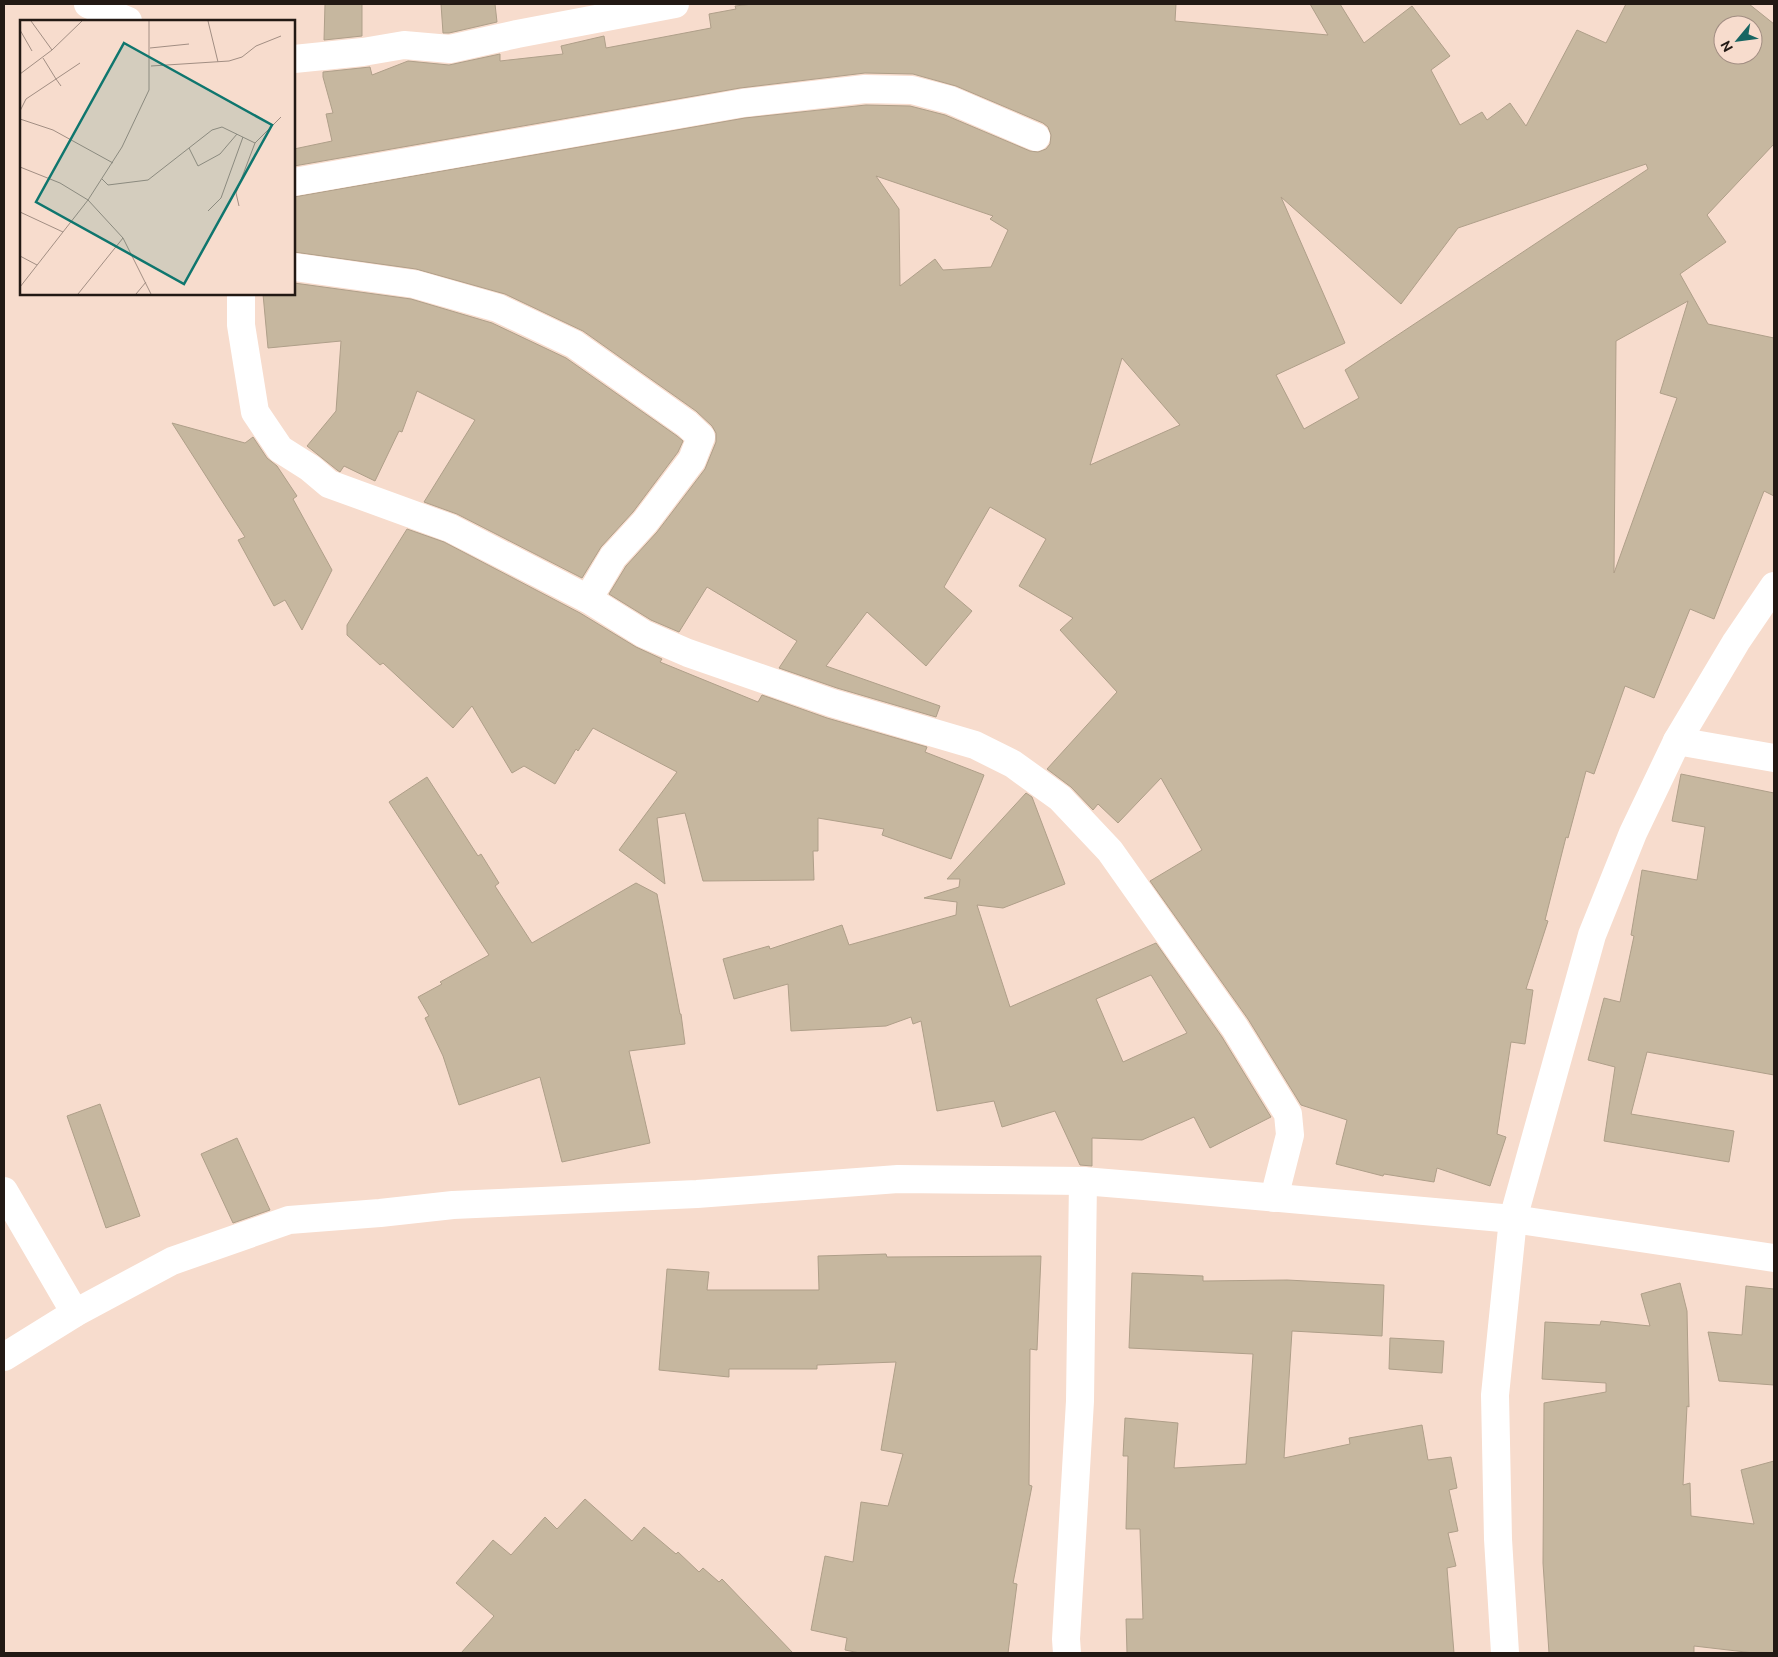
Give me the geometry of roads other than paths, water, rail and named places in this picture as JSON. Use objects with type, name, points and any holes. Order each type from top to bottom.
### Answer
[{"type":"street","points":[[88,4],[126,20]]},
{"type":"street","points":[[295,59],[363,52],[404,45],[450,49],[517,34],[674,4]]},
{"type":"street","points":[[295,182],[743,103],[865,89],[912,90],[950,100],[1036,137]]},
{"type":"street","points":[[295,267],[414,284],[498,308],[574,344],[687,424],[701,437],[692,460],[645,522],[613,557],[588,599]]},
{"type":"street","points":[[242,295],[241,325],[255,412],[280,450],[310,468],[329,484],[450,528],[588,599],[644,634],[688,653],[832,703],[975,745],[1013,764],[1060,798],[1110,852],[1138,890],[1235,1028],[1288,1114],[1290,1135],[1274,1198]]},
{"type":"street","points":[[1506,1653],[1498,1539],[1495,1395],[1513,1219],[1592,935],[1633,834],[1677,741],[1736,642],[1774,586]]},
{"type":"street","points":[[1677,741],[1774,758]]},
{"type":"street","points":[[4,1357],[75,1313],[172,1261],[289,1220],[453,1205],[697,1194],[898,1179],[1083,1181],[1513,1219],[1774,1258]]},
{"type":"street","points":[[1067,1653],[1066,1639],[1080,1401],[1083,1181]]},
{"type":"street","points":[[4,1191],[75,1313]]}]
